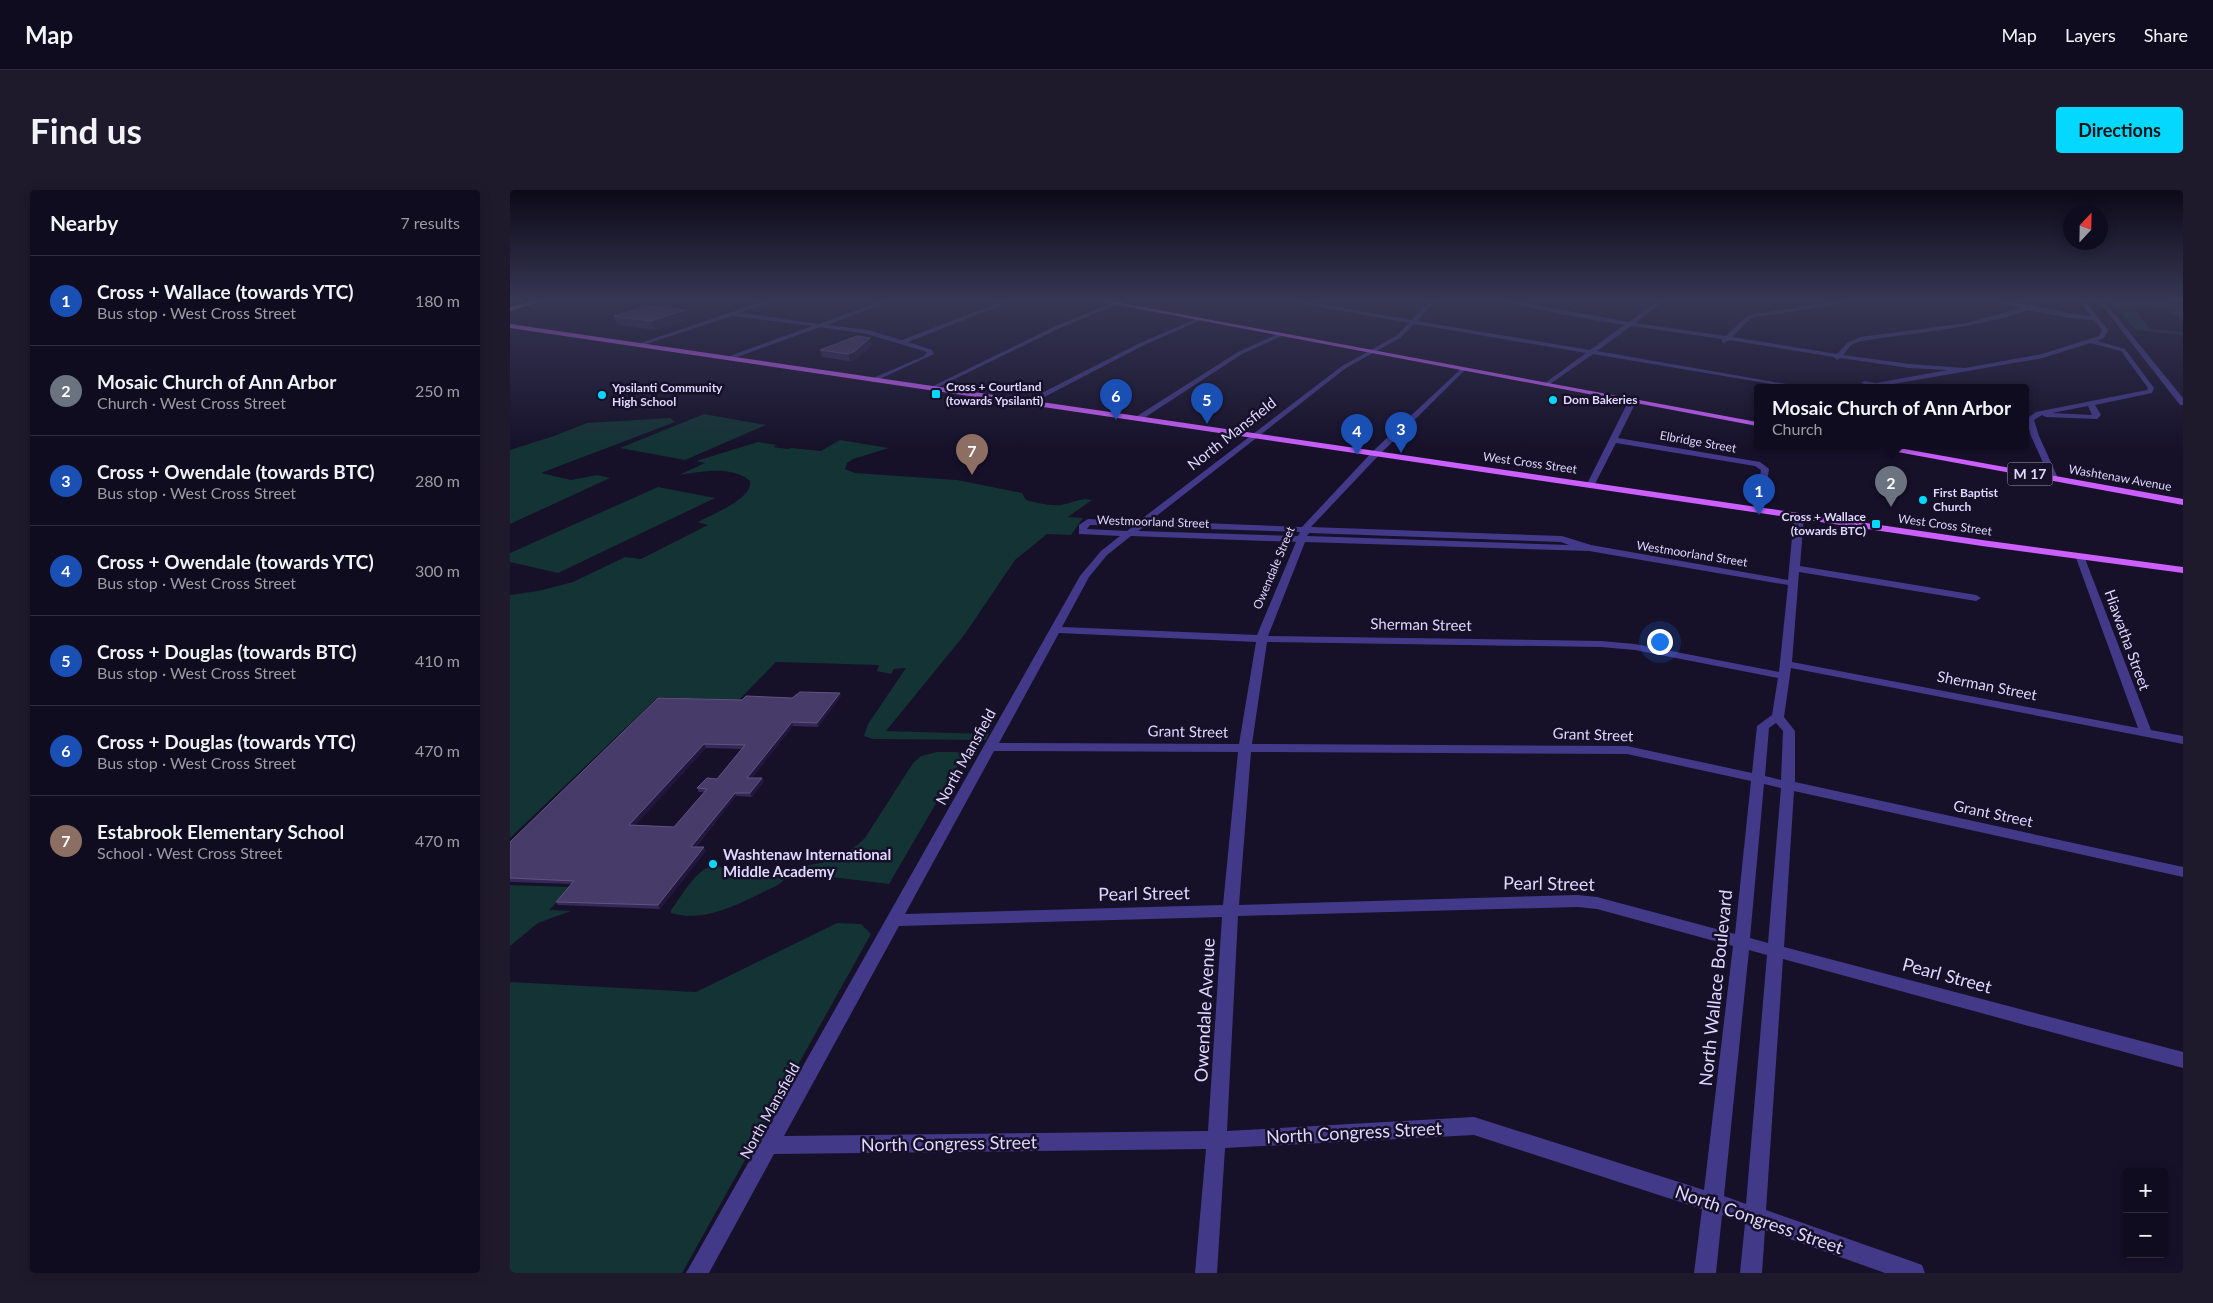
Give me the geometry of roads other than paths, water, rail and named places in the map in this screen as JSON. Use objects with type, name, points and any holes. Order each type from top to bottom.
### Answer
[{"type":"main road","name":"West Cross Street","points":[[677,351],[1591,484],[2081,558],[2183,570]]},
{"type":"main road","points":[[1365,351],[1754,423]]},
{"type":"main road","name":"Washtenaw Avenue","points":[[1893,449],[2183,502]]},
{"type":"street","points":[[729,358],[750,351]]},
{"type":"street","points":[[873,380],[931,354],[928,351]]},
{"type":"street","points":[[932,388],[1009,351]]},
{"type":"street","points":[[1028,402],[1129,351]]},
{"type":"street","points":[[1138,418],[1247,351]]},
{"type":"street","points":[[1583,351],[1782,384]]},
{"type":"street","points":[[1795,351],[1864,362],[1962,368]]},
{"type":"street","points":[[1838,357],[1843,351]]},
{"type":"street","points":[[1886,384],[1962,368],[2042,356],[2060,351]]},
{"type":"street","points":[[2054,478],[2035,436],[2030,419],[2036,414],[2150,392],[2151,388],[2123,351]]},
{"type":"street","points":[[2142,351],[2183,403]]},
{"type":"street","name":"North Mansfield","points":[[698,1273],[1055,630],[1094,564],[1129,534],[1344,367],[1373,352]]},
{"type":"street","points":[[1547,384],[1592,352]]},
{"type":"street","points":[[1876,384],[1879,362]]},
{"type":"street","name":"Owendale Street","points":[[1245,749],[1263,631],[1302,535],[1324,505],[1463,369]]},
{"type":"street","points":[[1864,384],[1865,374]]},
{"type":"street","points":[[1591,484],[1633,400]]},
{"type":"street","points":[[2036,414],[2094,417],[2097,415],[2091,404]]},
{"type":"street","name":"Elbridge Street","points":[[1614,440],[1757,464],[1765,468],[1760,510]]},
{"type":"street","points":[[1751,1273],[1788,785],[1789,731],[1778,717],[1785,670],[1791,583],[1799,516]]},
{"type":"street","name":"Westmoorland Street","points":[[1302,535],[1129,534],[1082,532],[1082,527],[1088,522],[1142,524],[1302,535],[1589,548],[1791,583]]},
{"type":"street","name":"Hiawatha Street","points":[[2081,558],[2146,733]]},
{"type":"street","points":[[1793,568],[1976,598]]},
{"type":"street","name":"Sherman Street","points":[[1055,630],[1262,639],[1601,644],[1635,647],[1785,670],[2183,740]]},
{"type":"street","name":"North Wallace Boulevard","points":[[1705,1273],[1763,726],[1778,717]]},
{"type":"street","name":"Grant Street","points":[[990,747],[1627,750],[2183,872]]},
{"type":"street","name":"Owendale Avenue","points":[[1206,1273],[1245,749]]},
{"type":"street","name":"Pearl Street","points":[[894,920],[1577,901],[1596,903],[2183,1060]]},
{"type":"street","name":"North Congress Street","points":[[769,1145],[1216,1140],[1474,1126],[1754,1216],[1914,1273]]},
{"type":"place","name":"Cross + Courtland (towards Ypsilanti)","points":[[936,394]]},
{"type":"place","name":"Ypsilanti Community High School","points":[[602,395]]},
{"type":"place","name":"Dom Bakeries","points":[[1553,400]]},
{"type":"place","name":"Cross + Douglas (towards YTC)","points":[[1116,420]]},
{"type":"place","name":"Cross + Douglas (towards BTC)","points":[[1207,424]]},
{"type":"place","name":"Cross + Owendale (towards BTC)","points":[[1401,453]]},
{"type":"place","name":"Cross + Owendale (towards YTC)","points":[[1357,455]]},
{"type":"place","name":"Estabrook Elementary School","points":[[972,475]]},
{"type":"place","name":"First Baptist Church","points":[[1923,500]]},
{"type":"place","name":"Mosaic Church of Ann Arbor","points":[[1891,507]]},
{"type":"place","name":"Cross + Wallace (towards YTC)","points":[[1759,515]]},
{"type":"place","name":"Cross + Wallace (towards BTC)","points":[[1876,524]]},
{"type":"place","name":"Washtenaw International Middle Academy","points":[[713,864]]}]
